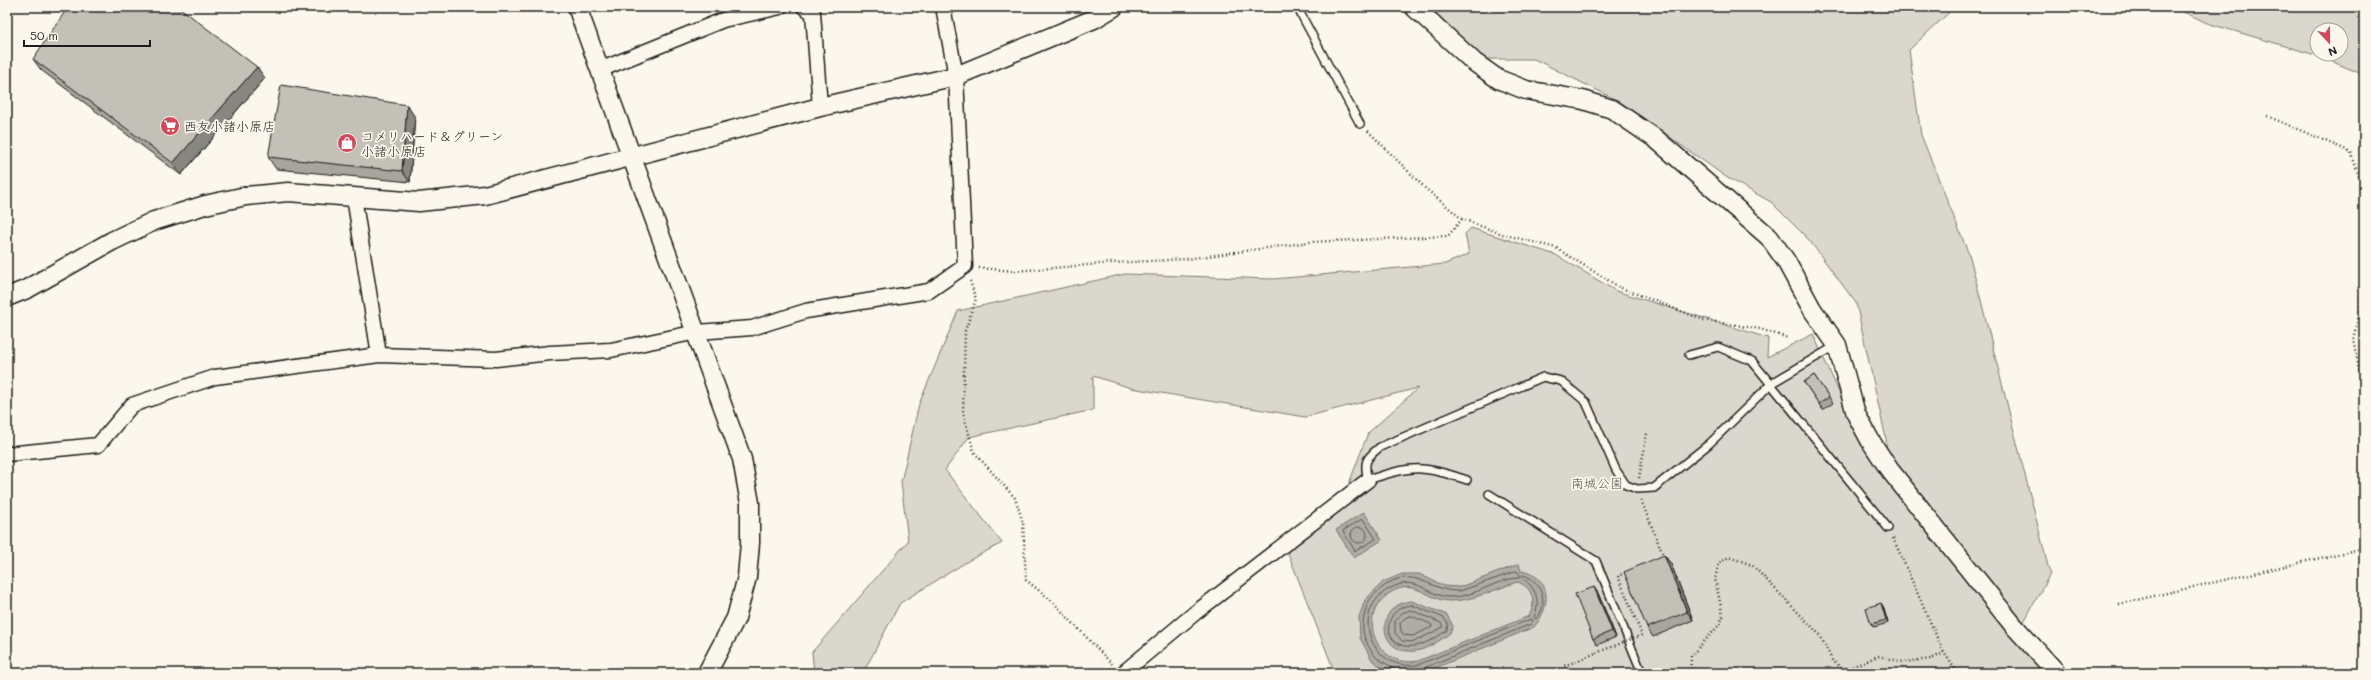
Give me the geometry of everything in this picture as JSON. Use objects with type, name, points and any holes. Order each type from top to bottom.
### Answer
[{"type":"street","points":[[577,7],[602,69],[742,459],[750,503],[750,543],[747,570],[738,611],[707,673]]},
{"type":"street","points":[[602,69],[723,20],[780,7]]},
{"type":"street","points":[[804,7],[813,13],[820,107]]},
{"type":"street","points":[[7,454],[98,444],[132,405],[215,377],[379,356],[496,359],[550,353],[611,350],[697,332],[752,328],[806,311],[930,291],[965,266],[956,76],[943,7]]},
{"type":"street","points":[[7,297],[26,289],[112,241],[154,221],[205,206],[246,196],[288,192],[419,202],[461,199],[485,195],[632,155],[820,107],[956,76],[1094,19],[1114,7]]},
{"type":"street","points":[[1414,7],[1474,62],[1498,79],[1526,90],[1583,100],[1612,109],[1656,139],[1769,237],[1786,261],[1812,309],[1837,345],[1856,414],[1889,469],[2014,626],[2057,673]]},
{"type":"street","points":[[354,197],[379,356]]},
{"type":"street","points":[[1120,671],[1242,575],[1368,480]]},
{"type":"lane","points":[[1297,7],[1360,124]]},
{"type":"lane","points":[[1467,480],[1425,468],[1405,468],[1368,480],[1364,466],[1369,456],[1380,447],[1543,377],[1560,381],[1586,402],[1616,470],[1626,485],[1637,489],[1654,488],[1709,444],[1772,383],[1837,345]]},
{"type":"lane","points":[[1689,355],[1718,347],[1752,361],[1772,383],[1888,528]]},
{"type":"lane","points":[[1489,494],[1596,561],[1642,673]]},
{"type":"path","points":[[2267,116],[2351,152],[2364,191]]},
{"type":"path","points":[[1360,124],[1425,188],[1462,219],[1502,234],[1556,248],[1619,287],[1704,320],[1760,329],[1788,338]]},
{"type":"path","points":[[1120,671],[1052,601],[1026,580],[1024,522],[1015,498],[974,452],[964,413],[965,332],[976,299],[965,266],[1015,271],[1186,259],[1310,242],[1448,236],[1462,219]]},
{"type":"path","points":[[2364,296],[2353,339],[2364,392]]},
{"type":"path","points":[[1637,489],[1647,433]]},
{"type":"path","points":[[1646,512],[1664,556],[1657,560]]},
{"type":"path","points":[[1888,528],[1944,653],[1958,673]]},
{"type":"path","points":[[2119,604],[2364,548]]},
{"type":"path","points":[[1690,673],[1691,656],[1720,624],[1723,616],[1715,579],[1718,563],[1729,557],[1752,565],[1820,635],[1832,660],[1841,668],[1849,668],[1878,656],[1904,662],[1931,659],[1944,653]]},
{"type":"path","points":[[1567,673],[1564,666],[1642,635],[1618,576],[1630,571]]},
{"type":"green space","name":"南城公園","points":[[1431,7],[1955,7],[1909,50],[1921,135],[1970,257],[2050,574],[2014,640],[2046,673],[1335,673],[1284,543],[1344,497],[1368,433],[1418,388],[1305,417],[1131,388],[1093,376],[1093,410],[969,437],[945,470],[1002,543],[968,561],[900,603],[863,673],[814,673],[812,652],[908,541],[901,482],[919,404],[958,311],[1125,274],[1273,279],[1445,264],[1469,254],[1465,234],[1471,228],[1556,255],[1616,291],[1768,338],[1767,357],[1813,334],[1863,446],[1888,479],[1886,439],[1856,303],[1809,240],[1771,202],[1726,177],[1619,101],[1534,59],[1480,59]]},
{"type":"green space","points":[[2173,7],[2364,7],[2364,75],[2333,62],[2349,62],[2349,22],[2309,22],[2309,53],[2207,23]]},
{"type":"water","points":[[1364,512],[1382,540],[1354,558],[1336,530]]},
{"type":"water","points":[[1519,564],[1521,571],[1531,574],[1539,579],[1544,586],[1546,602],[1544,611],[1534,627],[1423,673],[1395,673],[1381,667],[1372,660],[1360,638],[1359,617],[1365,600],[1383,582],[1402,574],[1419,574],[1444,586],[1460,587]],"holes":[[[1517,582],[1522,584],[1532,595],[1533,605],[1529,616],[1418,661],[1403,661],[1391,657],[1381,649],[1375,638],[1372,626],[1374,614],[1379,603],[1390,593],[1399,589],[1414,588],[1435,598],[1450,601],[1476,597]]]},
{"type":"water","points":[[1412,601],[1447,615],[1453,626],[1450,633],[1442,639],[1429,647],[1415,651],[1402,650],[1393,645],[1387,638],[1385,629],[1386,619],[1391,611],[1400,604]]},
{"type":"building","name":"西友小諸小原店","points":[[68,7],[179,7],[257,67],[173,163],[33,59]]},
{"type":"building","name":"コメリハード＆グリーン 小諸小原店","points":[[281,85],[407,105],[402,171],[268,157]]},
{"type":"building","points":[[1814,375],[1829,397],[1819,404],[1804,382]]},
{"type":"building","points":[[1664,555],[1687,612],[1647,628],[1624,572]]},
{"type":"building","points":[[1594,587],[1612,631],[1593,639],[1575,594]]},
{"type":"building","points":[[1881,603],[1886,620],[1871,624],[1866,608]]},
{"type":"place","name":"西友小諸小原店","points":[[170,126]]},
{"type":"place","name":"コメリハード＆グリーン 小諸小原店","points":[[347,143]]}]
